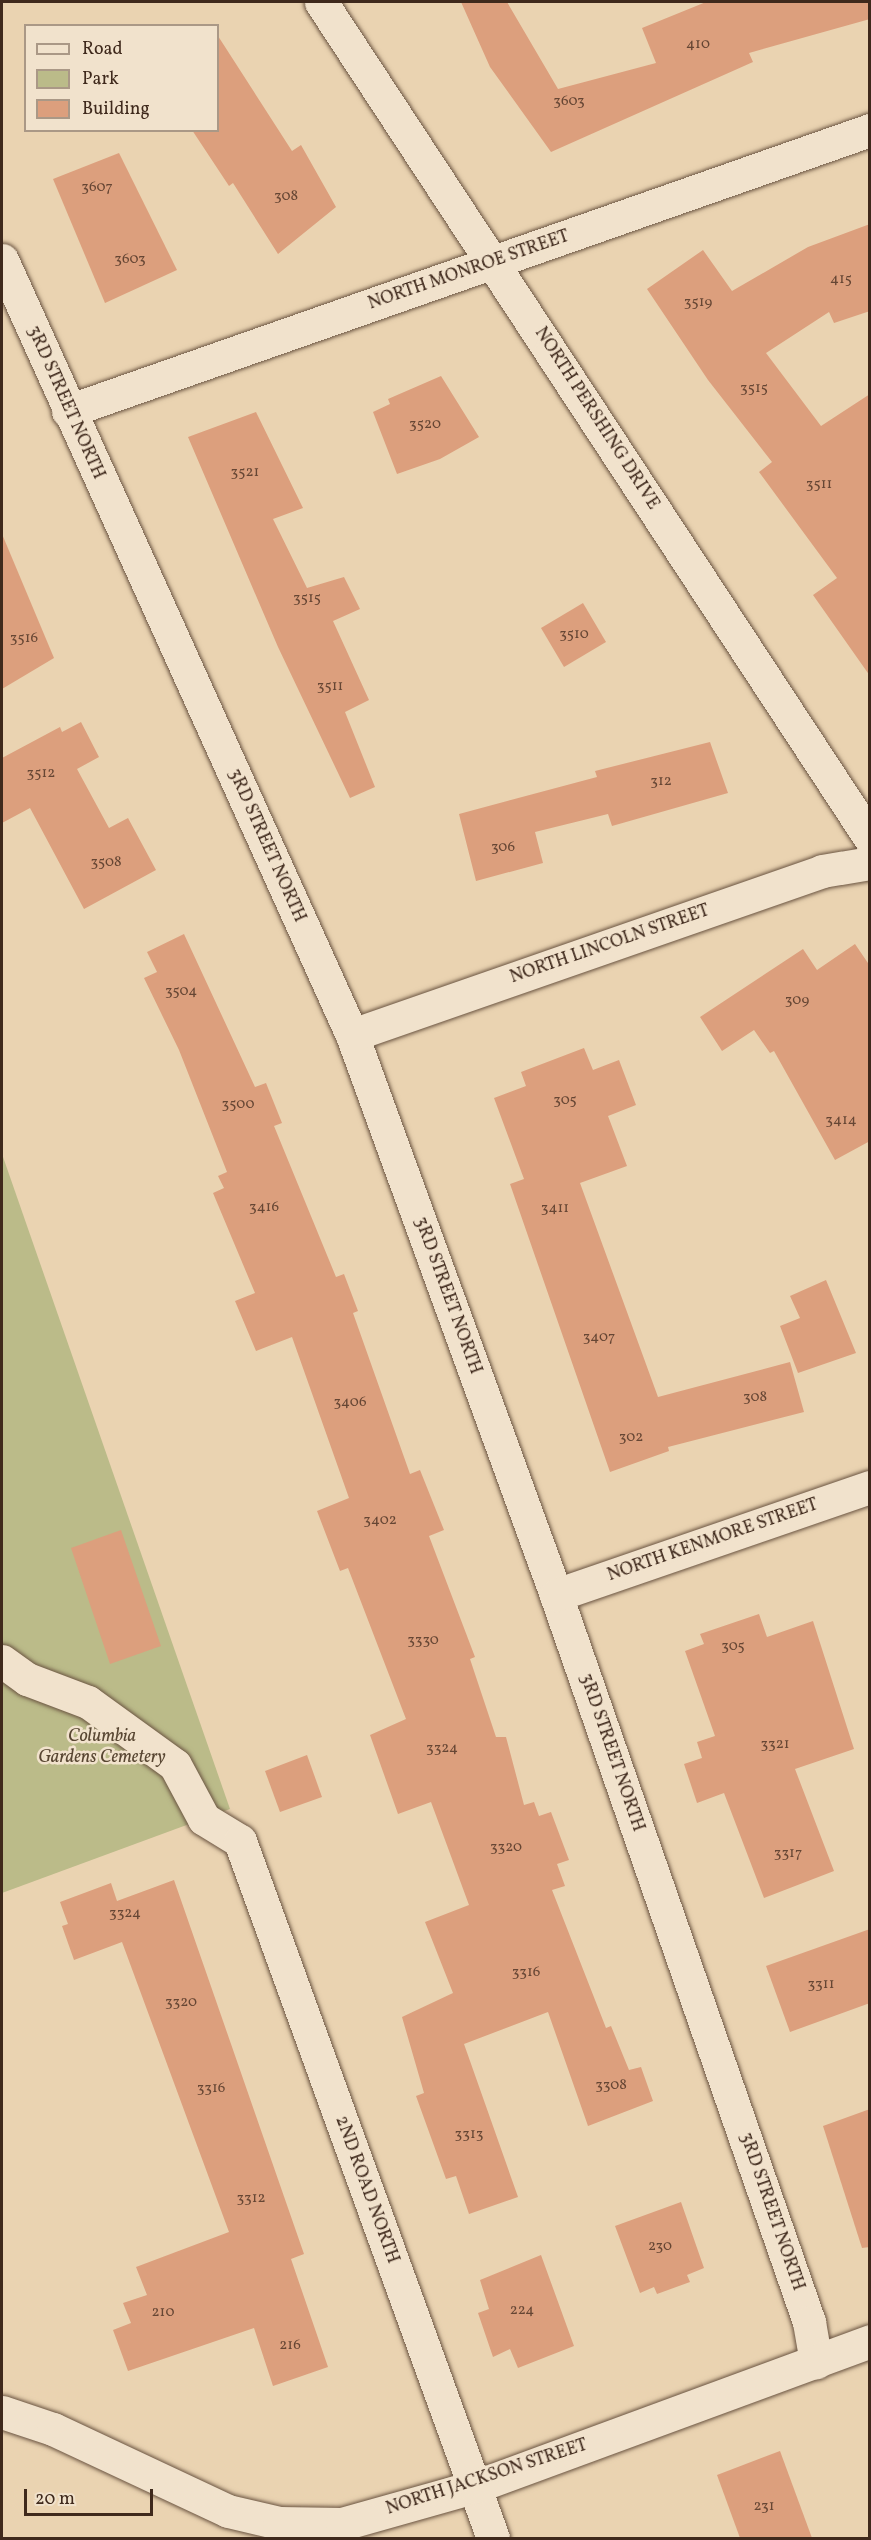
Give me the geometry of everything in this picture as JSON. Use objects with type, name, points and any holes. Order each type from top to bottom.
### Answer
[{"type":"street","name":"NORTH PERSHING DRIVE","points":[[321,2],[870,838]]},
{"type":"street","name":"NORTH MONROE STREET","points":[[68,411],[870,130]]},
{"type":"street","name":"3RD STREET NORTH","points":[[2,260],[68,411],[352,1035],[556,1595],[809,2322],[816,2362]]},
{"type":"street","name":"NORTH LINCOLN STREET","points":[[352,1035],[822,871],[870,863]]},
{"type":"street","name":"NORTH KENMORE STREET","points":[[556,1595],[870,1487]]},
{"type":"street","name":"2ND ROAD NORTH","points":[[2,1661],[27,1679],[88,1702],[175,1765],[204,1819],[240,1841],[493,2538]]},
{"type":"street","name":"NORTH JACKSON STREET","points":[[2,2412],[53,2430],[228,2511],[279,2523],[342,2524],[474,2487],[870,2342]]},
{"type":"green space","name":"Columbia Gardens Cemetery","points":[[2,1154],[230,1809],[2,1893]]},
{"type":"building","points":[[461,2],[507,2],[558,89],[656,63],[642,28],[706,2],[870,2],[870,19],[749,53],[753,62],[551,152],[490,67]]},
{"type":"building","points":[[219,38],[292,151],[301,145],[336,207],[278,254],[233,183],[229,186],[193,132],[219,132]]},
{"type":"building","points":[[119,153],[177,270],[105,303],[53,179]]},
{"type":"building","points":[[870,224],[870,311],[834,323],[829,312],[766,353],[821,426],[870,394],[870,676],[813,595],[837,578],[759,472],[772,462],[708,380],[647,289],[703,250],[732,291],[808,247]]},
{"type":"building","points":[[441,376],[479,437],[440,459],[397,474],[373,412],[390,404],[388,399]]},
{"type":"building","points":[[256,412],[303,508],[273,519],[307,588],[344,577],[360,609],[333,621],[369,700],[345,712],[375,787],[350,798],[278,647],[188,437]]},
{"type":"building","points":[[2,534],[54,658],[2,689]]},
{"type":"building","points":[[583,603],[606,642],[564,667],[541,628]]},
{"type":"building","points":[[81,722],[99,757],[77,769],[109,828],[128,818],[156,870],[84,909],[30,808],[2,823],[2,758],[60,727],[62,732]]},
{"type":"building","points":[[710,742],[728,793],[612,826],[608,814],[535,832],[543,863],[476,881],[459,814],[597,777],[595,771]]},
{"type":"building","points":[[184,934],[255,1087],[266,1083],[282,1123],[274,1126],[336,1277],[344,1274],[358,1311],[353,1313],[410,1474],[420,1470],[444,1530],[429,1536],[475,1657],[470,1659],[496,1737],[506,1737],[524,1805],[534,1802],[539,1816],[551,1812],[569,1860],[557,1864],[565,1886],[552,1890],[606,2028],[611,2026],[629,2070],[641,2067],[653,2101],[588,2126],[548,2012],[464,2044],[518,2197],[469,2214],[456,2176],[446,2179],[416,2096],[424,2093],[402,2017],[453,1993],[425,1922],[469,1905],[431,1802],[398,1814],[370,1735],[406,1719],[348,1568],[340,1571],[317,1511],[349,1498],[292,1337],[256,1351],[235,1301],[255,1293],[213,1193],[224,1188],[218,1176],[227,1172],[179,1050],[144,978],[157,972],[147,952]]},
{"type":"building","points":[[855,944],[870,966],[870,1141],[835,1160],[774,1051],[770,1053],[754,1030],[722,1051],[700,1017],[803,949],[817,970]]},
{"type":"building","points":[[584,1048],[593,1070],[619,1060],[636,1105],[608,1116],[627,1166],[580,1183],[658,1397],[790,1362],[804,1412],[668,1447],[669,1451],[610,1472],[510,1184],[524,1179],[494,1098],[526,1086],[521,1072]]},
{"type":"building","points":[[826,1280],[856,1353],[798,1373],[780,1326],[800,1318],[790,1296]]},
{"type":"building","points":[[121,1530],[161,1646],[110,1664],[71,1548]]},
{"type":"building","points":[[759,1614],[767,1637],[813,1621],[854,1749],[795,1769],[834,1871],[764,1898],[724,1793],[697,1803],[684,1764],[702,1758],[697,1742],[715,1736],[685,1651],[704,1644],[700,1634]]},
{"type":"building","points":[[307,1755],[322,1797],[280,1812],[265,1771]]},
{"type":"building","points":[[174,1880],[304,2254],[291,2259],[328,2367],[273,2386],[254,2328],[128,2371],[113,2330],[131,2323],[123,2303],[147,2295],[136,2267],[229,2232],[122,1942],[74,1960],[62,1926],[68,1924],[60,1902],[111,1883],[117,1901]]},
{"type":"building","points":[[870,1929],[870,2003],[790,2032],[766,1966]]},
{"type":"building","points":[[870,2109],[870,2247],[862,2248],[823,2126]]},
{"type":"building","points":[[681,2202],[704,2268],[687,2275],[690,2282],[657,2294],[654,2287],[640,2293],[615,2226]]},
{"type":"building","points":[[541,2255],[574,2346],[518,2368],[510,2349],[493,2357],[478,2313],[489,2309],[480,2280]]},
{"type":"building","points":[[780,2451],[812,2538],[740,2538],[717,2475]]}]
